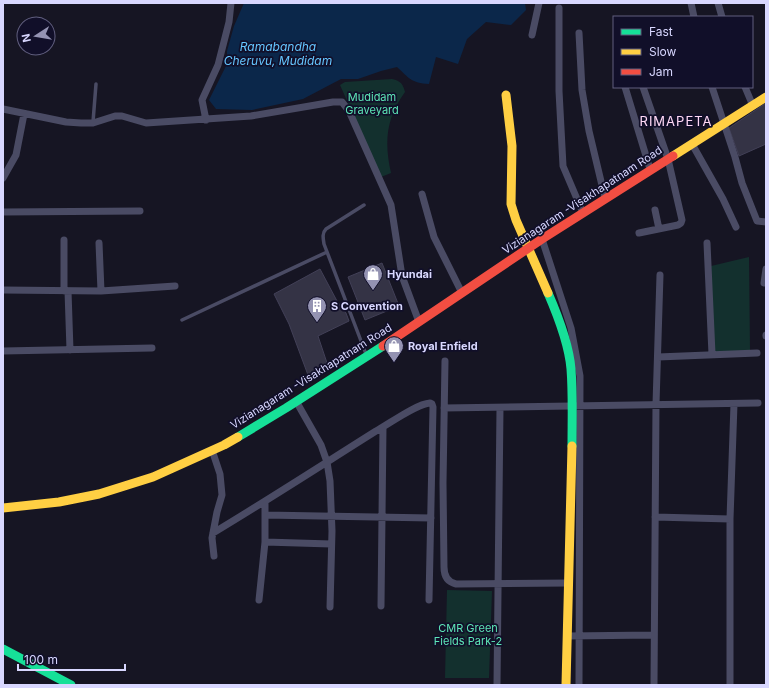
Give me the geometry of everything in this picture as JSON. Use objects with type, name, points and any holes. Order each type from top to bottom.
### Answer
[{"type":"main road","points":[[506,95],[512,146],[511,204],[516,220],[554,306],[566,343],[576,406],[568,583],[566,685]]},
{"type":"main road","name":"Vizianagaram -Visakhapatnam Road","points":[[3,508],[60,502],[99,494],[153,477],[224,445],[366,356],[529,247],[650,169],[766,97]]},
{"type":"main road","points":[[3,649],[71,685]]},
{"type":"street","points":[[206,120],[202,100],[218,65],[229,22],[231,3]]},
{"type":"street","points":[[532,35],[539,3]]},
{"type":"street","points":[[691,3],[694,16]]},
{"type":"street","points":[[718,3],[722,16]]},
{"type":"street","points":[[559,8],[558,91],[563,166],[583,213]]},
{"type":"street","points":[[579,33],[582,90],[589,131],[605,198]]},
{"type":"street","points":[[625,88],[650,169]]},
{"type":"street","points":[[639,233],[678,226],[681,223],[668,159],[643,88]]},
{"type":"street","points":[[712,88],[736,157],[742,183],[756,221],[766,222]]},
{"type":"street","points":[[745,88],[753,106]]},
{"type":"street","points":[[3,109],[66,122],[93,123],[115,116],[122,116],[146,123],[251,116],[333,102],[342,102],[345,105],[391,205],[402,276],[418,322]]},
{"type":"street","points":[[3,178],[16,155],[24,114]]},
{"type":"street","points":[[692,144],[723,199],[736,227]]},
{"type":"street","points":[[422,194],[434,237],[462,293]]},
{"type":"street","points":[[655,210],[659,229]]},
{"type":"street","points":[[3,212],[140,211]]},
{"type":"street","points":[[542,239],[571,328],[580,376],[576,406],[579,685]]},
{"type":"street","points":[[64,240],[70,350]]},
{"type":"street","points":[[99,243],[101,291]]},
{"type":"street","points":[[707,243],[712,354]]},
{"type":"street","points":[[766,269],[764,283],[766,282]]},
{"type":"street","points":[[654,685],[656,404],[660,275]]},
{"type":"street","points":[[3,290],[101,291],[174,286]]},
{"type":"street","points":[[3,351],[152,348]]},
{"type":"street","points":[[658,357],[758,353]]},
{"type":"street","points":[[445,361],[443,483],[444,573],[449,580],[456,584],[568,583]]},
{"type":"street","points":[[296,401],[321,445],[327,462],[330,481],[331,516],[330,607]]},
{"type":"street","points":[[213,532],[265,502],[383,427],[421,405],[427,403],[432,404],[429,600]]},
{"type":"street","points":[[444,408],[758,403]]},
{"type":"street","points":[[730,685],[730,519],[734,404]]},
{"type":"street","points":[[497,685],[500,408]]},
{"type":"street","points":[[382,606],[383,427]]},
{"type":"street","points":[[212,450],[220,474],[222,495],[213,532],[212,547],[214,556]]},
{"type":"street","points":[[259,600],[265,542],[265,502]]},
{"type":"street","points":[[265,516],[431,518]]},
{"type":"street","points":[[655,518],[730,519]]},
{"type":"street","points":[[265,542],[331,544]]},
{"type":"street","points":[[567,636],[654,635]]},
{"type":"lane","points":[[93,123],[96,84]]},
{"type":"lane","points":[[364,205],[326,228],[323,238],[366,356]]},
{"type":"lane","points":[[182,320],[327,252]]},
{"type":"green space","name":"Mudidam Graveyard","points":[[392,79],[401,83],[405,92],[394,111],[388,131],[387,141],[391,173],[381,177],[340,85],[345,82]]},
{"type":"green space","points":[[749,257],[750,351],[714,352],[711,266]]},
{"type":"green space","name":"CMR Green Fields Park-2","points":[[447,590],[492,591],[489,678],[445,678]]},
{"type":"water","name":"Ramabandha Cheruvu, Mudidam","points":[[244,3],[525,3],[526,10],[511,25],[486,22],[467,39],[458,64],[436,57],[429,84],[414,81],[397,67],[358,79],[341,79],[303,99],[252,110],[216,109],[209,100],[227,64],[227,51],[234,26]]},
{"type":"building","points":[[766,103],[766,144],[739,156],[729,128]]},
{"type":"building","name":"Hyundai","points":[[382,263],[399,306],[365,320],[348,277]]},
{"type":"building","name":"S Convention","points":[[320,269],[337,301],[346,313],[349,321],[318,336],[328,366],[308,375],[289,324],[274,294]]},
{"type":"traffic: fast","points":[[548,293],[556,311],[570,360],[572,388],[572,446]]},
{"type":"traffic: fast","points":[[238,437],[383,346]]},
{"type":"traffic: fast","points":[[3,649],[71,685]]},
{"type":"traffic: slow","points":[[506,95],[512,146],[511,204],[516,220],[548,293]]},
{"type":"traffic: slow","points":[[673,156],[766,97]]},
{"type":"traffic: slow","points":[[3,508],[59,502],[99,494],[153,477],[224,445],[238,437]]},
{"type":"traffic: slow","points":[[566,685],[572,446]]},
{"type":"traffic: jam","points":[[383,346],[542,239],[673,156]]},
{"type":"place","name":"Hyundai","points":[[373,291]]},
{"type":"place","name":"S Convention","points":[[317,323]]},
{"type":"place","name":"Royal Enfield","points":[[394,363]]},
{"type":"district","name":"RIMAPETA","points":[[676,121]]}]
